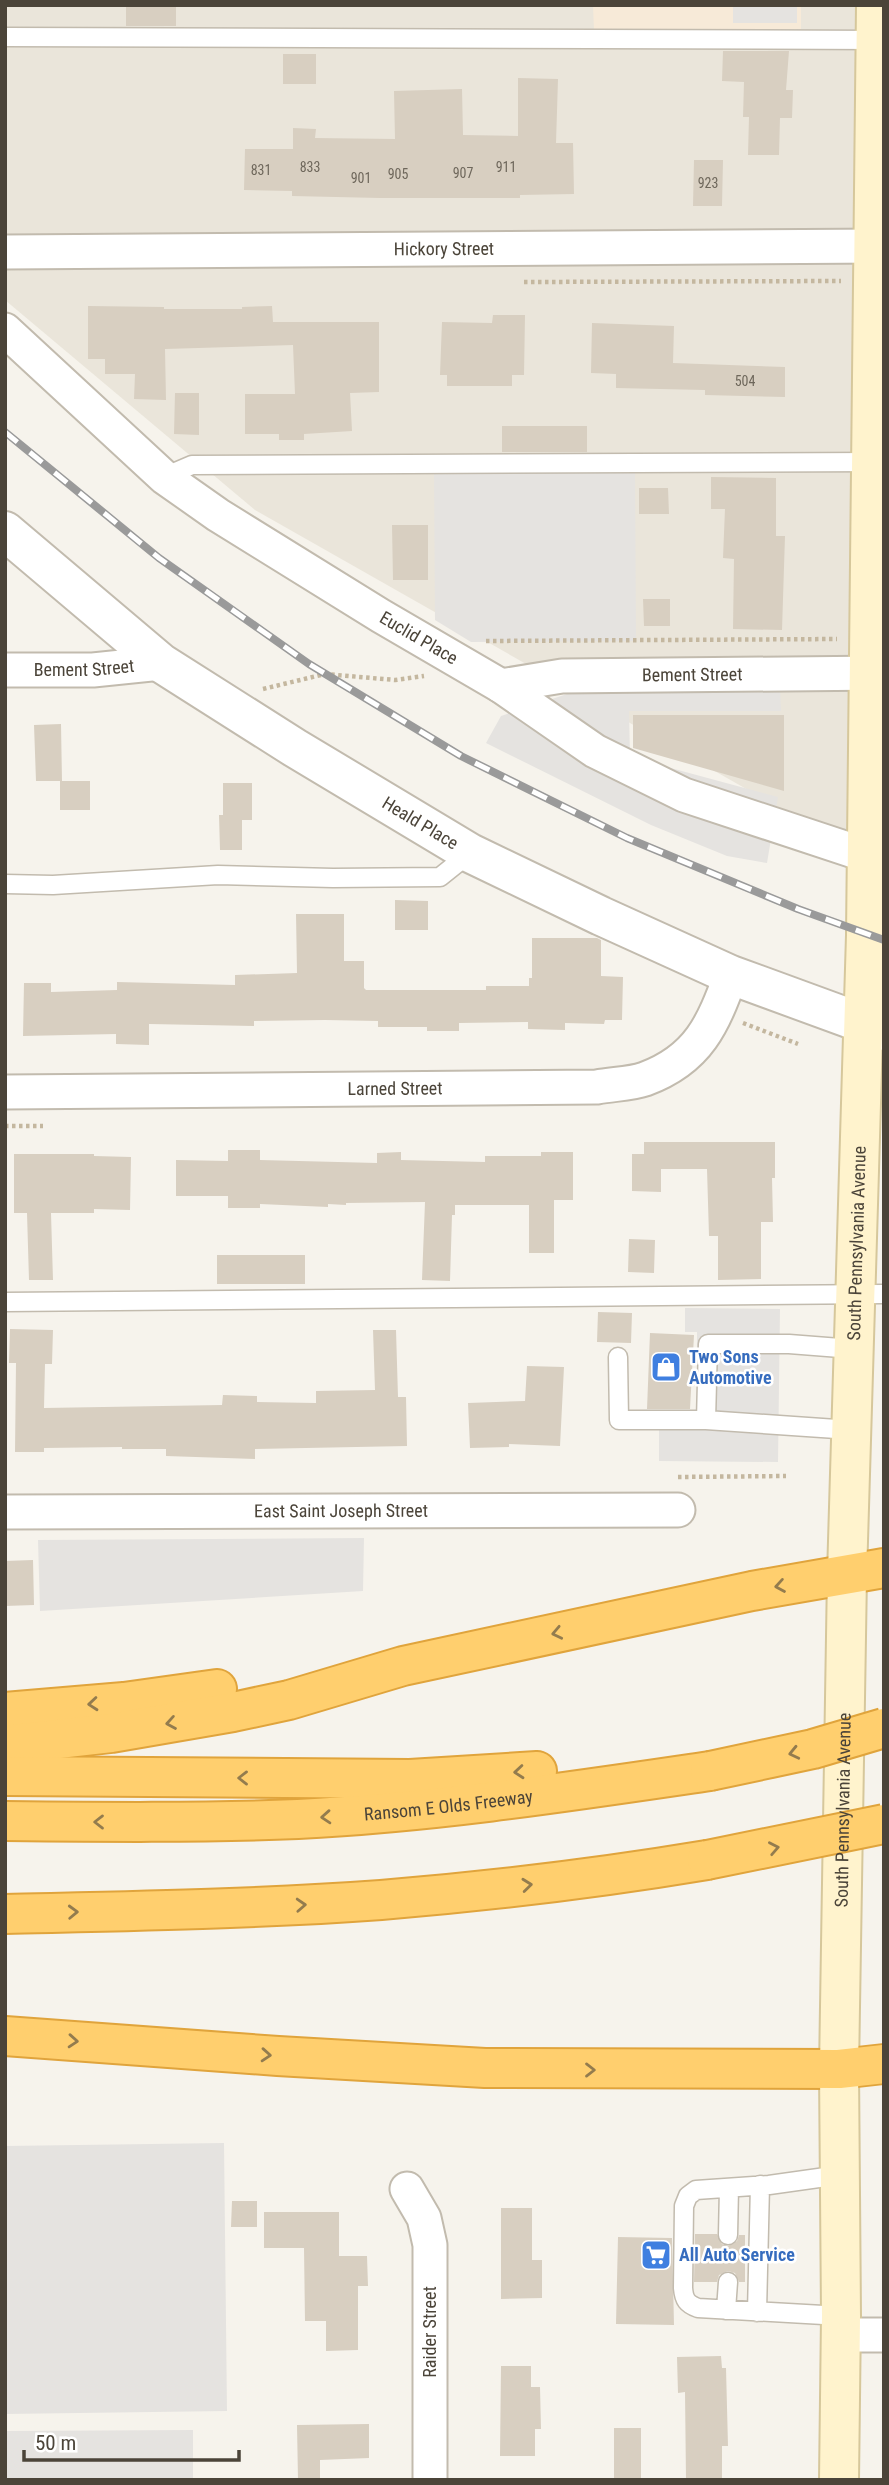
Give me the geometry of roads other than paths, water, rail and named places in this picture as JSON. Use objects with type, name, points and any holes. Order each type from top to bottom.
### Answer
[{"type":"highway","points":[[5,1745],[111,1733],[233,1712],[289,1700],[403,1666],[752,1591],[884,1568]]},
{"type":"highway","points":[[5,1712],[149,1699],[283,1676],[403,1666]]},
{"type":"highway","name":"Ransom E Olds Freeway","points":[[5,1821],[207,1822],[300,1819],[490,1802],[710,1771],[813,1749],[884,1728]]},
{"type":"highway","points":[[5,1776],[410,1779],[550,1770],[710,1771]]},
{"type":"highway","points":[[5,1914],[251,1907],[382,1900],[546,1883],[707,1860],[884,1824]]},
{"type":"highway","points":[[5,2036],[485,2068],[839,2069],[884,2064]]},
{"type":"main road","name":"South Pennsylvania Avenue","points":[[839,2480],[839,2069],[847,1575],[853,1349],[869,1294],[874,1028],[879,28]]},
{"type":"street","name":"Hickory Street","points":[[5,253],[879,246]]},
{"type":"street","name":"Euclid Place","points":[[5,330],[164,477],[218,515],[501,686],[595,751],[684,795],[875,859]]},
{"type":"street","name":"Heald Place","points":[[5,531],[162,663],[295,748],[470,853],[731,975],[874,1028]]},
{"type":"street","name":"Bement Street","points":[[501,686],[562,676],[874,662]]},
{"type":"street","name":"Bement Street","points":[[5,670],[93,670],[162,663]]},
{"type":"street","name":"Larned Street","points":[[5,1092],[597,1087],[644,1079],[679,1061],[704,1038],[717,1014],[731,975]]},
{"type":"street","name":"East Saint Joseph Street","points":[[5,1513],[678,1510]]},
{"type":"street","name":"Raider Street","points":[[407,2189],[424,2218],[430,2245],[430,2480]]},
{"type":"street","points":[[841,2326],[884,2335]]},
{"type":"lane","points":[[5,37],[879,28]]},
{"type":"lane","points":[[164,477],[192,465],[877,462]]},
{"type":"lane","points":[[5,884],[53,885],[218,875],[440,877],[470,853]]},
{"type":"lane","points":[[5,1303],[869,1294]]},
{"type":"lane","points":[[706,1420],[708,1344],[789,1344],[853,1349]]},
{"type":"lane","points":[[618,1357],[619,1420],[706,1420],[851,1430]]},
{"type":"lane","points":[[840,2175],[696,2190],[688,2196],[684,2206],[684,2298],[688,2304],[698,2308],[757,2312],[841,2326]]},
{"type":"lane","points":[[757,2312],[760,2185]]},
{"type":"lane","points":[[729,2188],[729,2235]]},
{"type":"lane","points":[[726,2310],[728,2282]]},
{"type":"railway","points":[[5,432],[159,558],[309,664],[461,756],[627,838],[798,909],[884,940]]},
{"type":"place","name":"Two Sons Automotive","points":[[666,1367]]},
{"type":"place","name":"All Auto Service","points":[[656,2255]]}]
